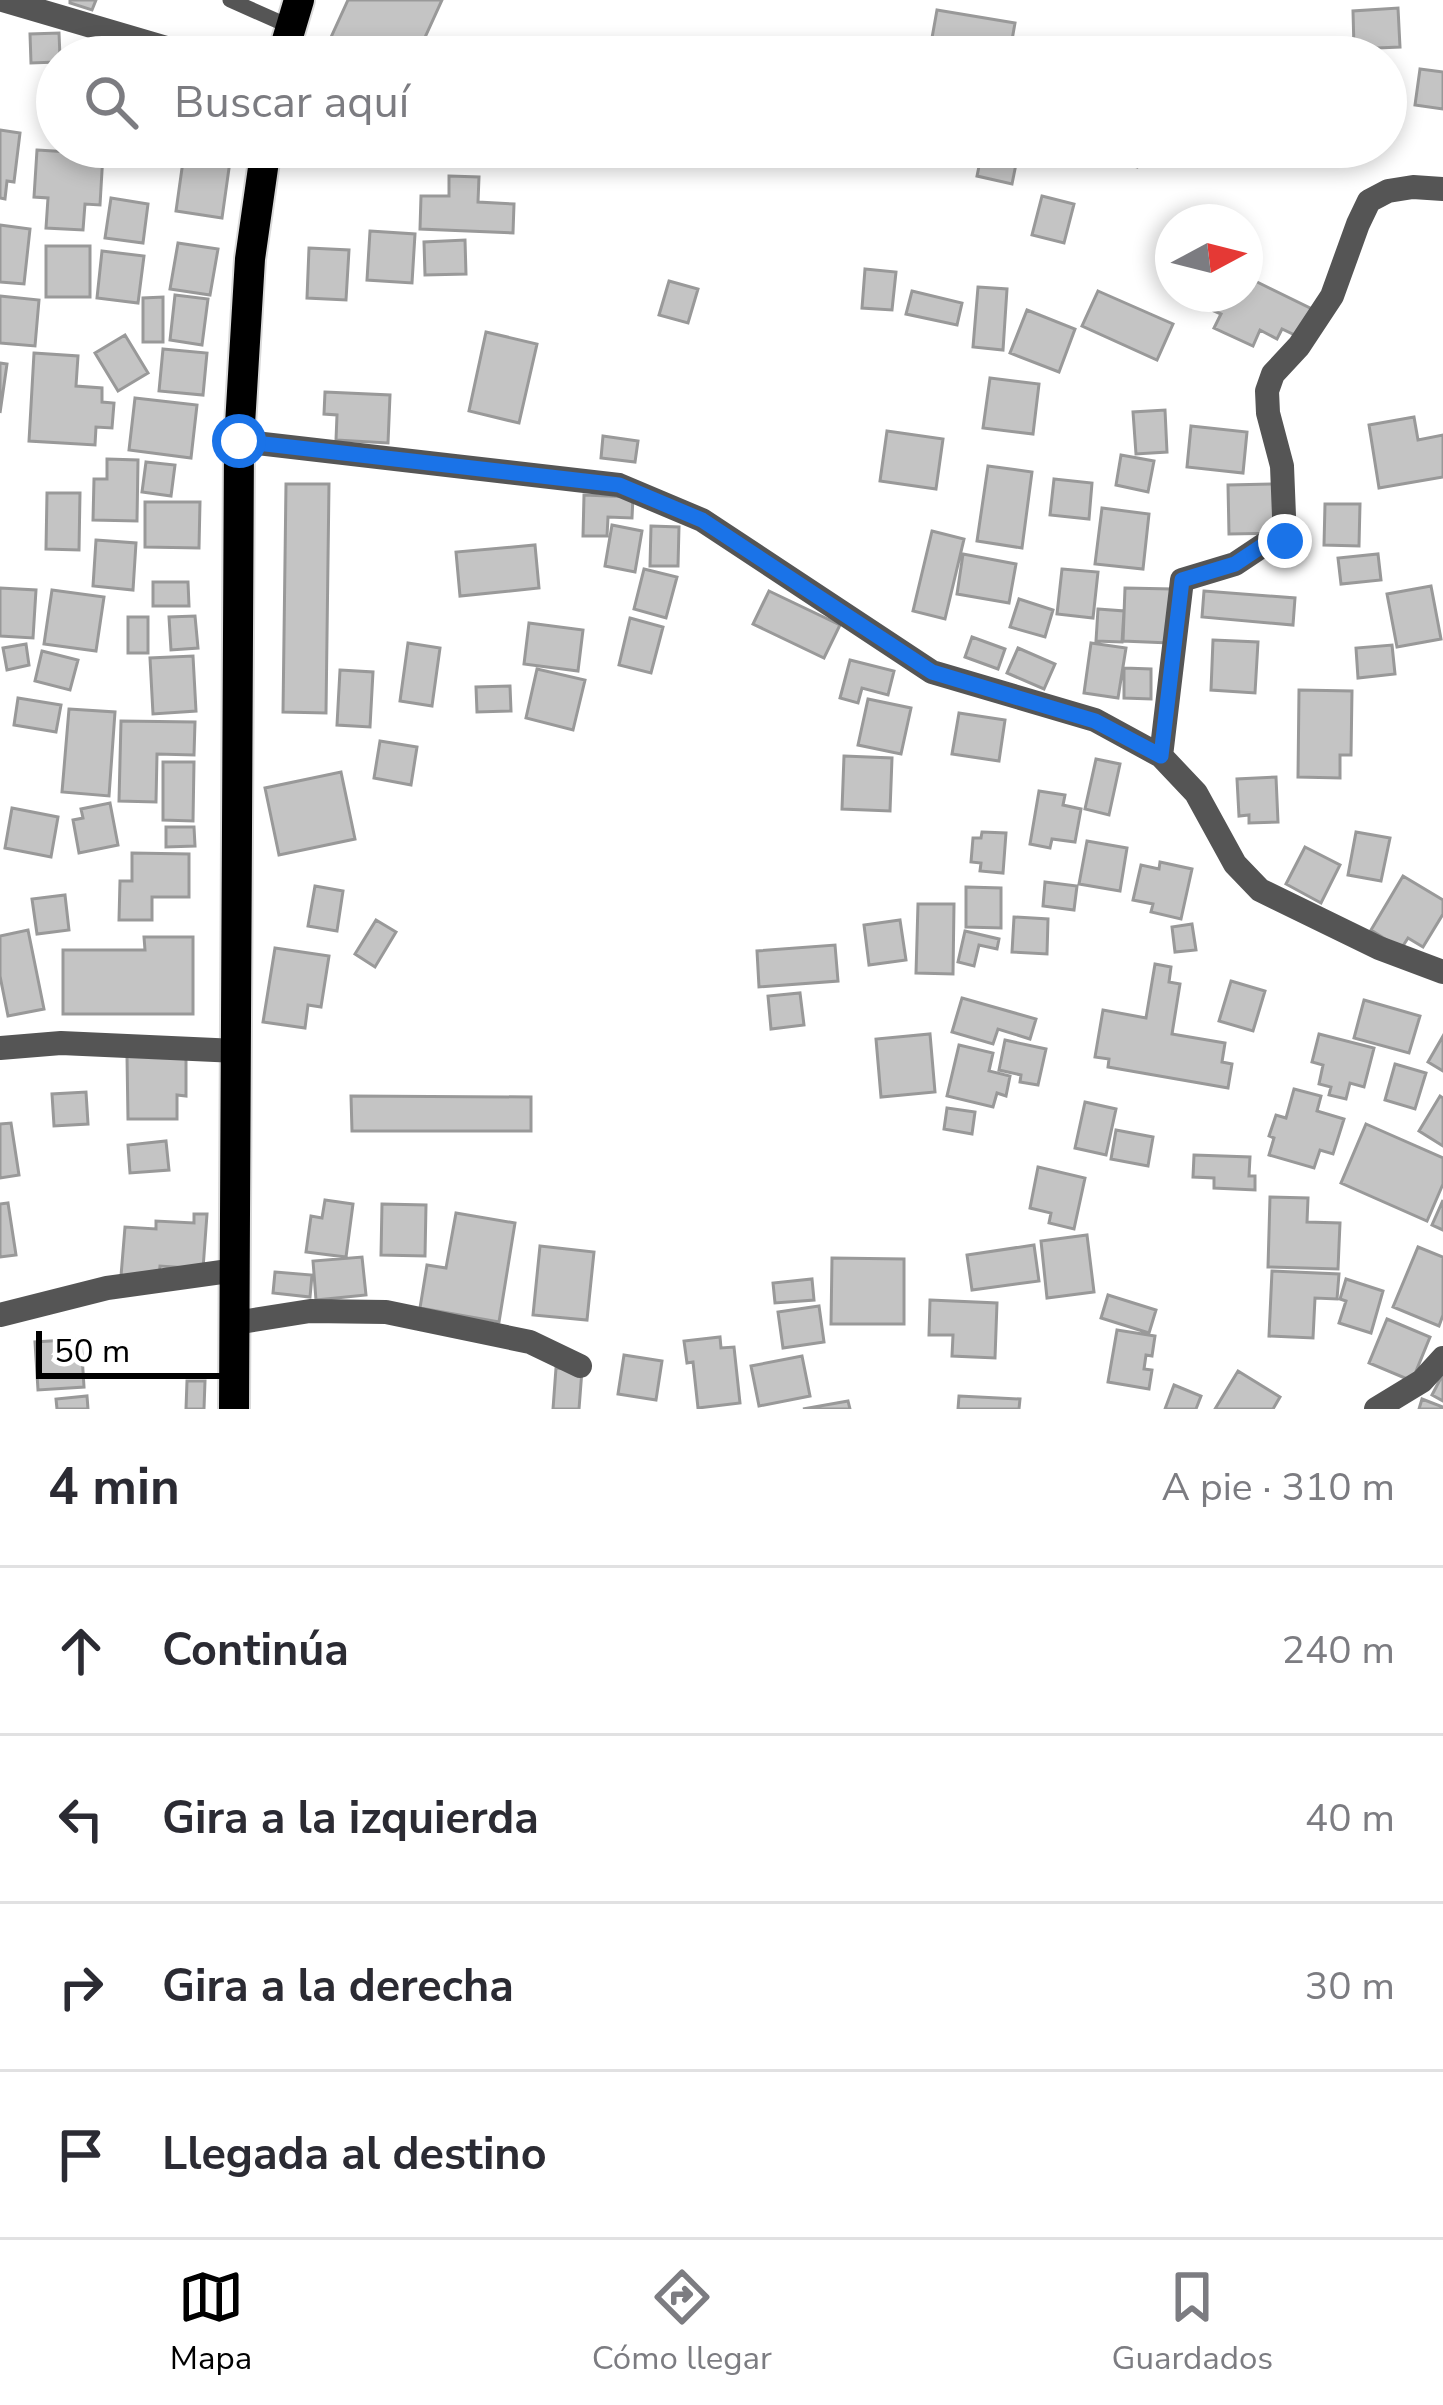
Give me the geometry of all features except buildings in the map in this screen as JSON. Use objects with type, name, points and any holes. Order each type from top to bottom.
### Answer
[{"type":"main road","points":[[234,1409],[239,441],[250,259],[263,168]]},
{"type":"street","points":[[4,0],[126,36]]},
{"type":"street","points":[[1161,756],[1182,580],[1235,564],[1268,542],[1285,541],[1282,466],[1268,413],[1267,391],[1274,374],[1332,296],[1369,202],[1388,191],[1443,189]]},
{"type":"street","points":[[239,441],[619,485],[702,520],[932,672],[1095,721],[1161,756],[1196,793],[1235,864],[1260,890],[1379,948],[1443,972]]},
{"type":"street","points":[[0,1048],[62,1042],[237,1052]]},
{"type":"street","points":[[0,1315],[107,1288],[236,1270]]},
{"type":"street","points":[[235,1323],[310,1311],[386,1312],[530,1342],[580,1366]]},
{"type":"street","points":[[1376,1409],[1422,1381],[1443,1358]]},
{"type":"lane","points":[[230,0],[295,13]]},
{"type":"route","points":[[239,441],[619,485],[702,520],[932,672],[1095,721],[1161,756],[1182,580],[1235,564],[1268,542],[1285,541]]}]
